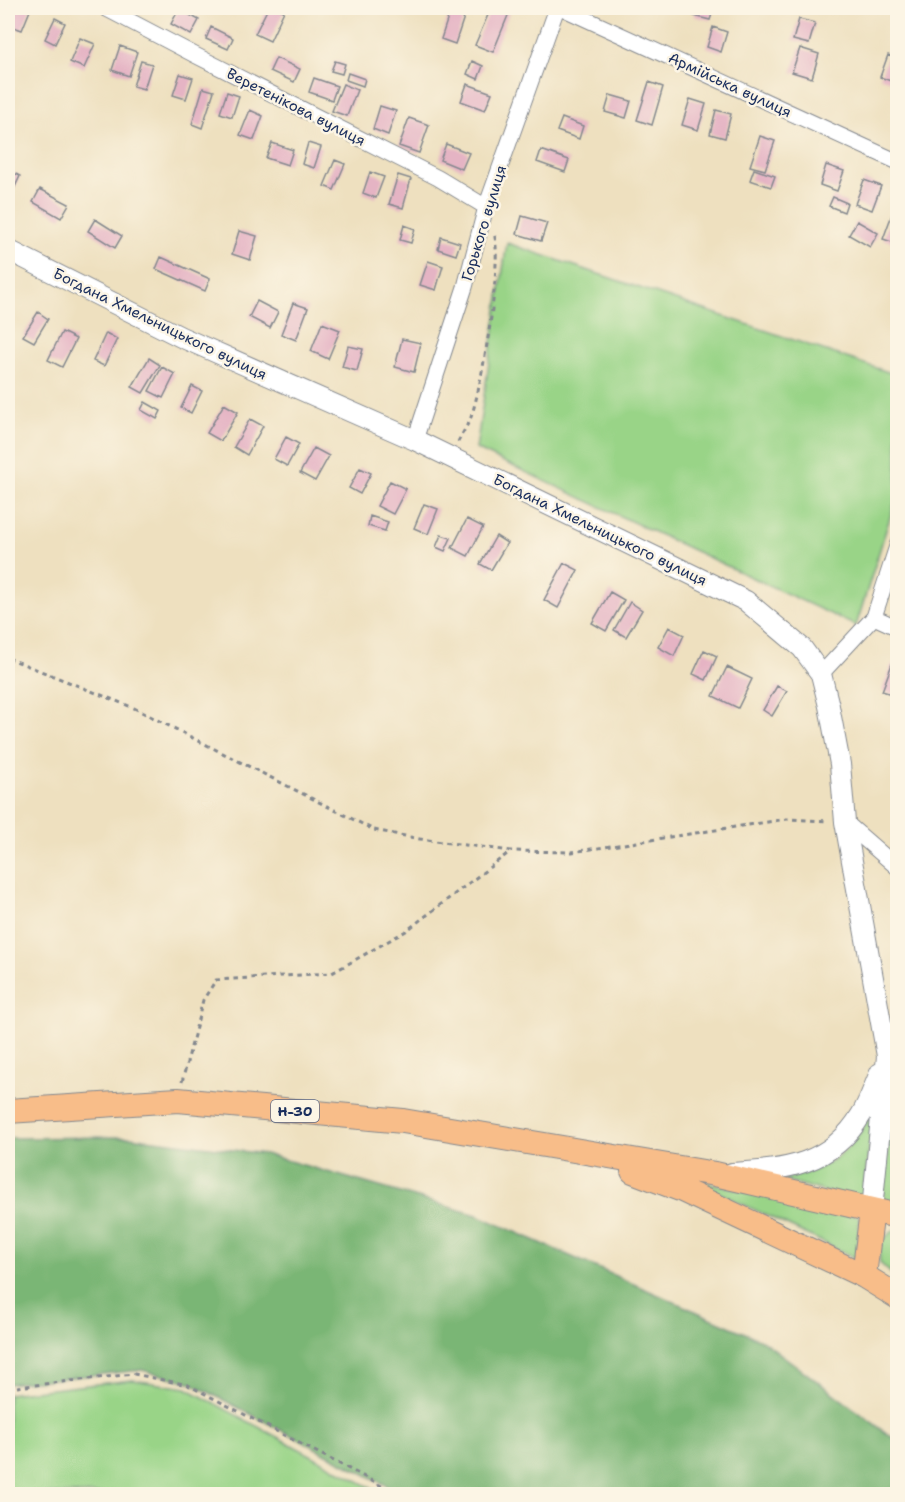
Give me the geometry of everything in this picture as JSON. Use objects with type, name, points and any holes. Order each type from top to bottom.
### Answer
[{"type":"main road","name":"Н-30","points":[[8,1111],[178,1100],[403,1120],[715,1174],[897,1216]]},
{"type":"main road","name":"Н-30","points":[[581,1152],[680,1189],[864,1276],[897,1297]]},
{"type":"main road","points":[[864,1276],[872,1210]]},
{"type":"street","name":"Веретенікова вулиця","points":[[105,8],[438,178],[486,207]]},
{"type":"street","name":"Горького вулиця","points":[[415,441],[465,287],[486,207],[557,8]]},
{"type":"street","name":"Армійська вулиця","points":[[562,8],[897,162]]},
{"type":"street","name":"Богдана Хмельницького вулиця","points":[[8,250],[181,337],[415,441],[746,601],[801,648],[821,674],[829,706],[840,764],[845,822],[892,1064],[872,1210]]},
{"type":"street","points":[[821,674],[874,617],[897,543]]},
{"type":"street","points":[[874,617],[897,628]]},
{"type":"street","points":[[845,822],[897,868]]},
{"type":"street","points":[[715,1174],[776,1171],[805,1163],[830,1150],[847,1134],[862,1114],[892,1064]]},
{"type":"path","points":[[451,458],[471,416],[490,326],[496,238],[486,207]]},
{"type":"path","points":[[8,658],[134,708],[374,830],[420,839],[511,851],[572,852],[787,819],[845,822]]},
{"type":"path","points":[[178,1100],[203,1000],[216,980],[332,972],[406,932],[511,851]]},
{"type":"path","points":[[8,1388],[134,1374],[188,1385],[397,1494]]},
{"type":"green space","points":[[507,243],[897,375],[897,495],[856,626],[476,449]]},
{"type":"green space","points":[[895,1087],[898,1091],[897,1210],[882,1206]]},
{"type":"green space","points":[[875,1104],[862,1202],[781,1179],[814,1170],[839,1155],[859,1134]]},
{"type":"green space","points":[[130,1137],[265,1154],[477,1215],[763,1341],[897,1441],[897,1494],[403,1494],[189,1382],[142,1370],[8,1384],[8,1138]]},
{"type":"green space","points":[[688,1178],[860,1217],[856,1258]]},
{"type":"green space","points":[[896,1229],[897,1279],[880,1263],[879,1256],[881,1243]]},
{"type":"green space","points":[[133,1380],[186,1388],[383,1494],[8,1494],[8,1394]]},
{"type":"building","points":[[14,8],[31,8],[22,30],[8,25]]},
{"type":"building","points":[[268,8],[284,11],[270,41],[255,34]]},
{"type":"building","points":[[451,8],[467,8],[455,44],[441,39]]},
{"type":"building","points":[[491,8],[509,13],[493,52],[475,45]]},
{"type":"building","points":[[696,8],[714,8],[710,20],[694,16]]},
{"type":"building","points":[[179,9],[199,20],[191,35],[171,24]]},
{"type":"building","points":[[55,18],[65,23],[55,44],[45,39]]},
{"type":"building","points":[[799,19],[815,23],[809,44],[793,40]]},
{"type":"building","points":[[211,27],[233,38],[228,49],[206,39]]},
{"type":"building","points":[[713,27],[727,32],[721,52],[707,47]]},
{"type":"building","points":[[80,38],[95,44],[84,68],[70,62]]},
{"type":"building","points":[[120,46],[137,52],[129,76],[112,70]]},
{"type":"building","points":[[800,48],[819,54],[812,78],[792,72]]},
{"type":"building","points":[[888,55],[898,59],[896,83],[880,77]]},
{"type":"building","points":[[276,58],[300,69],[294,82],[270,71]]},
{"type":"building","points":[[141,61],[152,64],[144,89],[133,86]]},
{"type":"building","points":[[335,61],[345,64],[342,74],[331,71]]},
{"type":"building","points":[[472,61],[483,66],[478,79],[467,74]]},
{"type":"building","points":[[348,73],[365,79],[363,86],[346,80]]},
{"type":"building","points":[[180,74],[193,78],[186,99],[173,95]]},
{"type":"building","points":[[314,78],[337,86],[332,100],[309,92]]},
{"type":"building","points":[[649,82],[663,87],[652,125],[637,120]]},
{"type":"building","points":[[343,84],[357,90],[347,116],[332,111]]},
{"type":"building","points":[[467,84],[492,93],[485,110],[461,101]]},
{"type":"building","points":[[203,88],[214,91],[202,128],[192,124]]},
{"type":"building","points":[[227,92],[239,96],[232,117],[220,113]]},
{"type":"building","points":[[610,95],[631,101],[626,118],[605,112]]},
{"type":"building","points":[[690,99],[706,104],[698,130],[682,125]]},
{"type":"building","points":[[380,106],[396,111],[388,135],[373,129]]},
{"type":"building","points":[[250,110],[263,116],[254,140],[240,135]]},
{"type":"building","points":[[716,110],[731,114],[725,138],[710,134]]},
{"type":"building","points":[[409,118],[429,125],[419,153],[399,146]]},
{"type":"building","points":[[562,118],[583,126],[579,139],[557,131]]},
{"type":"building","points":[[760,136],[775,141],[765,170],[750,166]]},
{"type":"building","points":[[272,143],[293,150],[288,165],[266,158]]},
{"type":"building","points":[[308,143],[321,147],[314,168],[302,164]]},
{"type":"building","points":[[446,144],[469,153],[462,169],[440,160]]},
{"type":"building","points":[[541,150],[569,160],[565,172],[537,162]]},
{"type":"building","points":[[335,160],[345,164],[334,190],[324,186]]},
{"type":"building","points":[[826,165],[844,171],[837,191],[820,185]]},
{"type":"building","points":[[754,169],[775,176],[771,187],[750,180]]},
{"type":"building","points":[[8,170],[20,176],[14,189],[8,186]]},
{"type":"building","points":[[370,172],[384,177],[376,198],[363,193]]},
{"type":"building","points":[[398,175],[411,179],[403,208],[389,204]]},
{"type":"building","points":[[864,180],[881,186],[872,210],[855,204]]},
{"type":"building","points":[[40,189],[69,204],[61,218],[33,202]]},
{"type":"building","points":[[833,197],[847,203],[844,212],[829,206]]},
{"type":"building","points":[[898,198],[898,244],[883,239]]},
{"type":"building","points":[[522,216],[547,223],[541,241],[517,234]]},
{"type":"building","points":[[95,219],[122,236],[115,248],[88,231]]},
{"type":"building","points":[[857,221],[878,233],[870,247],[849,235]]},
{"type":"building","points":[[404,225],[415,229],[411,243],[400,240]]},
{"type":"building","points":[[239,231],[257,236],[250,260],[232,254]]},
{"type":"building","points":[[441,237],[460,243],[456,255],[438,249]]},
{"type":"building","points":[[161,257],[210,279],[205,291],[156,269]]},
{"type":"building","points":[[428,261],[443,266],[436,290],[420,285]]},
{"type":"building","points":[[257,301],[278,312],[270,328],[249,317]]},
{"type":"building","points":[[293,303],[308,308],[296,340],[281,334]]},
{"type":"building","points":[[38,312],[48,319],[34,342],[23,336]]},
{"type":"building","points":[[322,323],[340,330],[328,359],[311,351]]},
{"type":"building","points":[[62,332],[76,339],[62,367],[48,360]]},
{"type":"building","points":[[106,333],[117,339],[104,366],[93,361]]},
{"type":"building","points":[[402,339],[421,343],[414,372],[395,367]]},
{"type":"building","points":[[348,346],[363,349],[357,371],[342,367]]},
{"type":"building","points":[[149,358],[160,365],[143,393],[132,387]]},
{"type":"building","points":[[162,367],[175,374],[163,398],[149,391]]},
{"type":"building","points":[[192,386],[202,391],[191,413],[181,408]]},
{"type":"building","points":[[145,402],[161,411],[157,419],[141,410]]},
{"type":"building","points":[[224,404],[238,412],[221,441],[207,433]]},
{"type":"building","points":[[250,419],[263,426],[247,455],[234,447]]},
{"type":"building","points":[[286,437],[299,444],[287,466],[274,459]]},
{"type":"building","points":[[314,448],[329,456],[315,481],[300,473]]},
{"type":"building","points":[[360,468],[371,473],[360,494],[349,488]]},
{"type":"building","points":[[390,481],[406,489],[393,514],[377,506]]},
{"type":"building","points":[[424,504],[438,509],[428,534],[414,528]]},
{"type":"building","points":[[370,516],[388,522],[385,531],[368,526]]},
{"type":"building","points":[[467,519],[483,527],[468,556],[452,548]]},
{"type":"building","points":[[441,535],[451,538],[445,551],[436,547]]},
{"type":"building","points":[[496,536],[507,543],[491,570],[480,564]]},
{"type":"building","points":[[564,563],[578,570],[558,608],[544,600]]},
{"type":"building","points":[[610,592],[624,600],[606,631],[592,623]]},
{"type":"building","points":[[630,602],[642,610],[626,637],[614,630]]},
{"type":"building","points":[[669,627],[684,635],[674,656],[658,647]]},
{"type":"building","points":[[704,650],[717,656],[706,680],[693,674]]},
{"type":"building","points":[[892,664],[898,666],[898,696],[882,691]]},
{"type":"building","points":[[727,667],[752,679],[738,708],[713,696]]},
{"type":"building","points":[[777,686],[787,691],[772,716],[763,710]]}]
